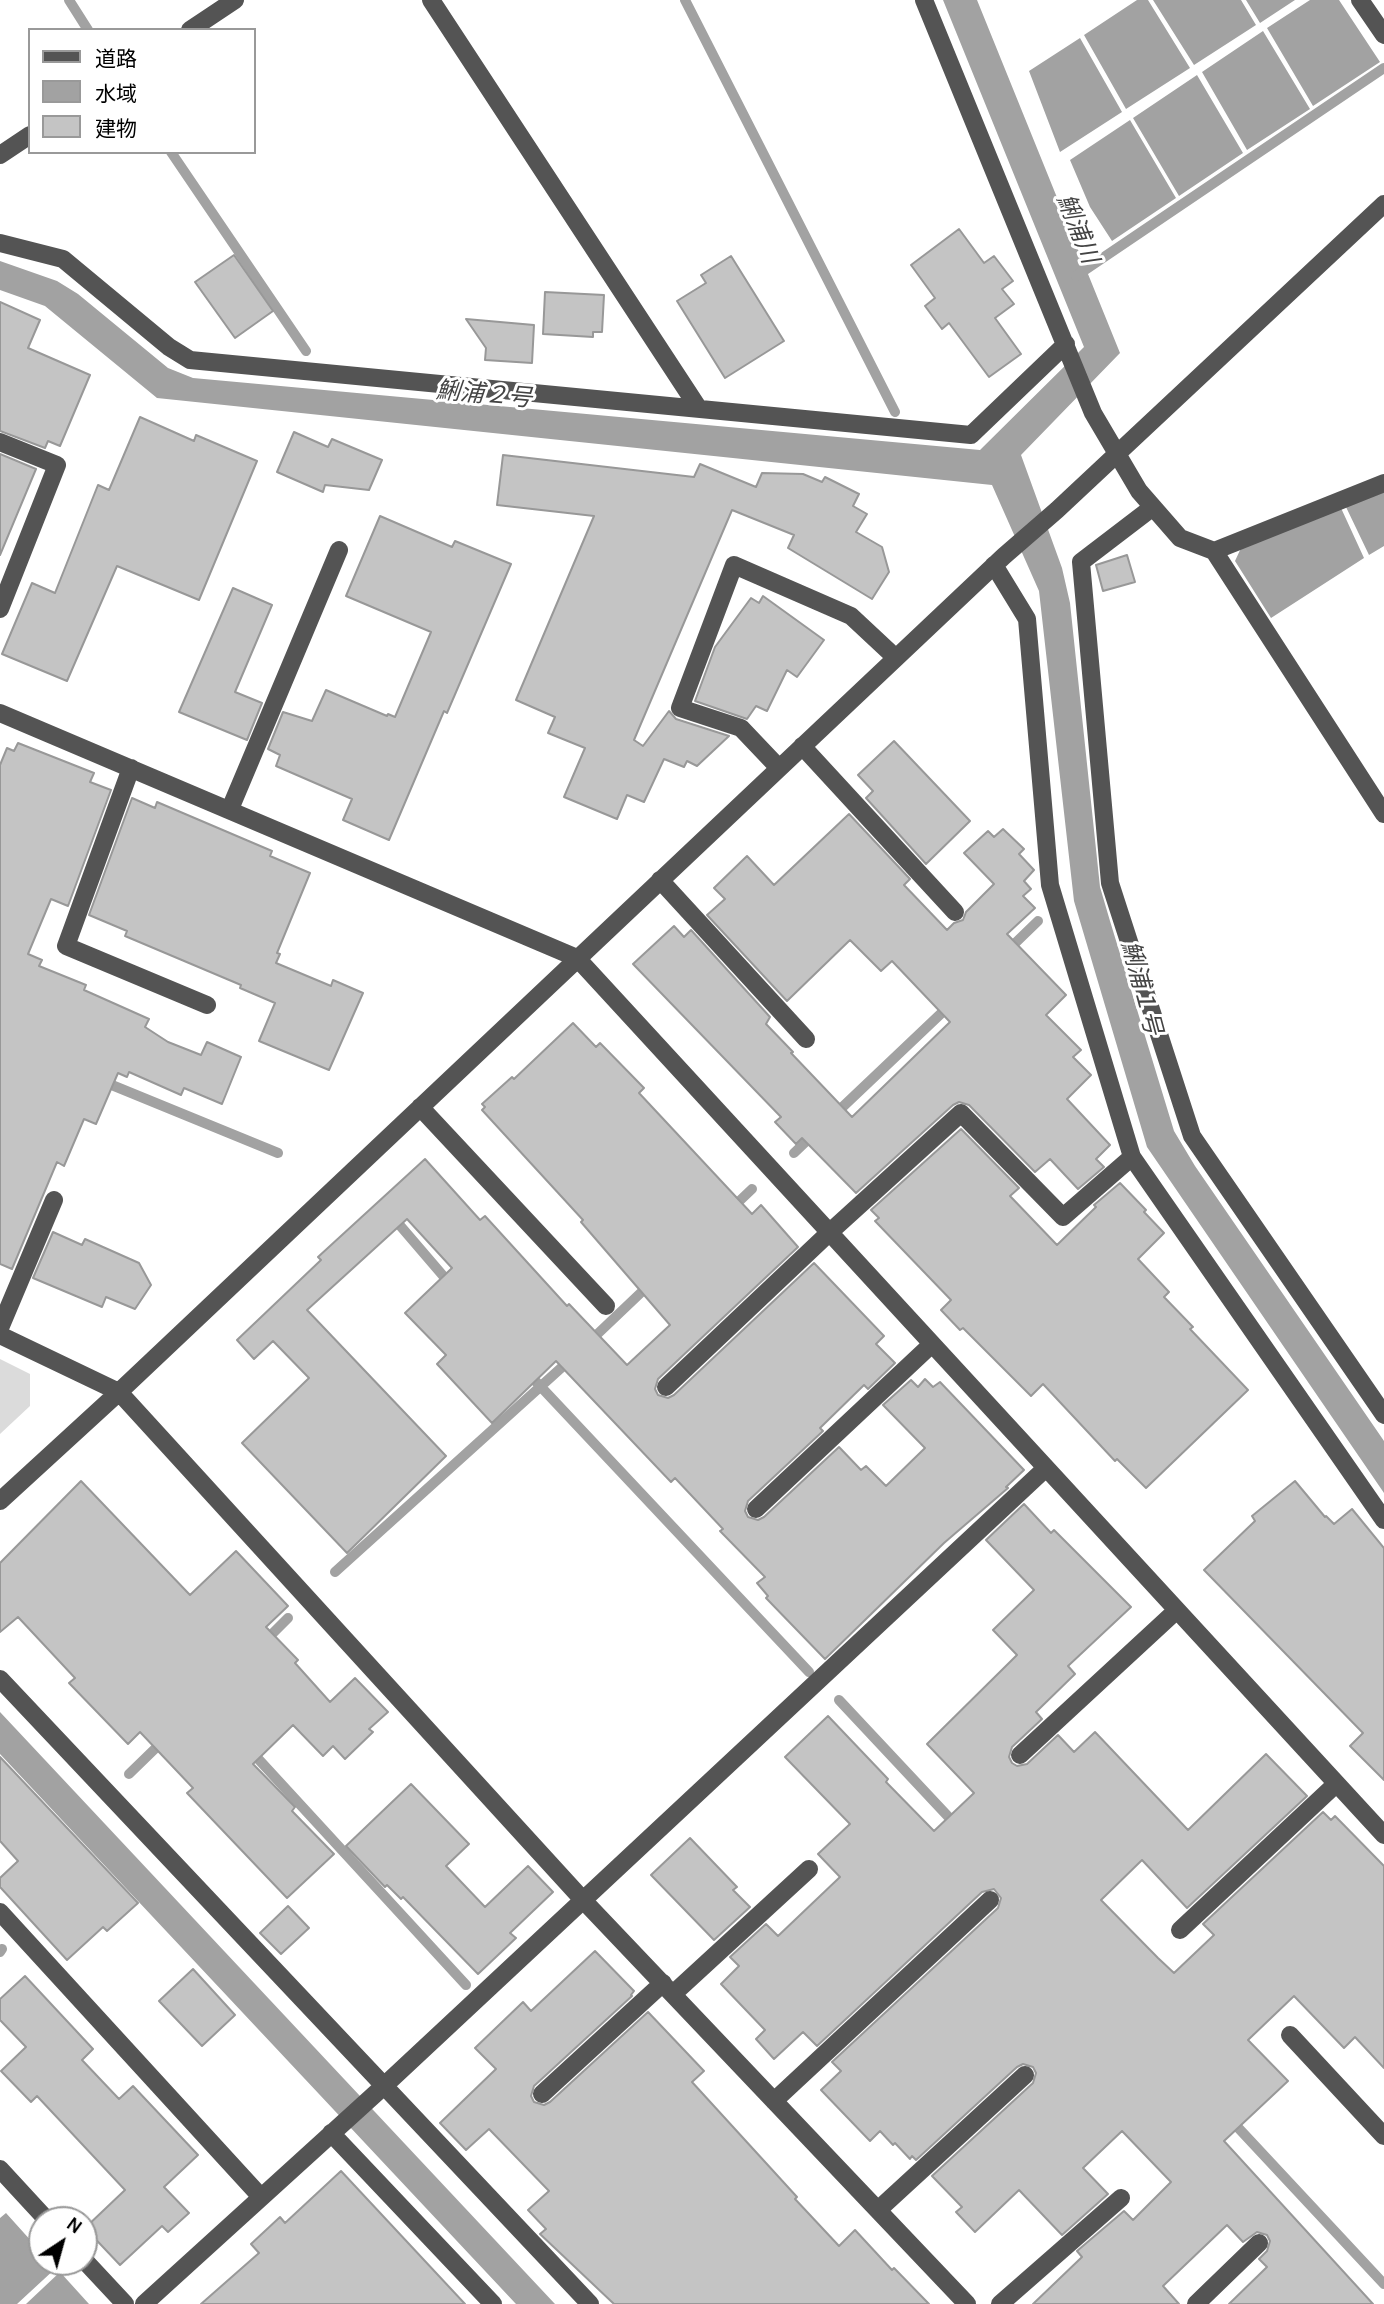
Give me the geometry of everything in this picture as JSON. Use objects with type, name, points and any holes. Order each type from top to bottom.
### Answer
[{"type":"street","points":[[193,28],[235,0]]},
{"type":"street","points":[[430,0],[699,409]]},
{"type":"street","points":[[924,0],[1093,413],[1139,491],[1180,538],[1214,551],[1384,814]]},
{"type":"street","points":[[1360,0],[1384,35]]},
{"type":"street","points":[[0,155],[28,136]]},
{"type":"street","points":[[0,1501],[119,1392],[999,560],[1057,510],[1384,204]]},
{"type":"street","points":[[0,243],[63,259],[169,348],[190,360],[971,435],[1068,352]]},
{"type":"street","points":[[0,442],[57,465],[0,609]]},
{"type":"street","points":[[1214,551],[1384,483]]},
{"type":"street","points":[[1153,507],[1081,562],[1110,883],[1192,1136],[1384,1415]]},
{"type":"street","points":[[230,809],[339,550]]},
{"type":"street","points":[[999,560],[1027,619],[1050,885],[1132,1157],[1384,1520]]},
{"type":"street","points":[[779,768],[741,728],[680,708],[734,565],[851,616],[896,658]]},
{"type":"street","points":[[0,715],[230,809],[578,958],[1384,1835]]},
{"type":"street","points":[[802,746],[955,912]]},
{"type":"street","points":[[131,768],[66,946],[207,1005]]},
{"type":"street","points":[[660,880],[806,1039]]},
{"type":"street","points":[[420,1107],[606,1306]]},
{"type":"street","points":[[666,1387],[961,1113],[1063,1217],[1132,1157]]},
{"type":"street","points":[[0,1328],[54,1200]]},
{"type":"street","points":[[0,1335],[119,1392],[583,1900],[967,2304]]},
{"type":"street","points":[[756,1508],[932,1344]]},
{"type":"street","points":[[144,2304],[369,2100],[1046,1468]]},
{"type":"street","points":[[1020,1755],[1177,1610]]},
{"type":"street","points":[[0,1679],[590,2304]]},
{"type":"street","points":[[1180,1930],[1336,1784]]},
{"type":"street","points":[[542,2094],[809,1869]]},
{"type":"street","points":[[774,2101],[990,1900]]},
{"type":"street","points":[[0,1912],[261,2197]]},
{"type":"street","points":[[1290,2035],[1384,2136]]},
{"type":"street","points":[[878,2210],[1024,2075]]},
{"type":"street","points":[[336,2129],[493,2304]]},
{"type":"street","points":[[0,2169],[34,2206]]},
{"type":"street","points":[[1000,2304],[1121,2197]]},
{"type":"street","points":[[1196,2304],[1259,2243]]},
{"type":"street","points":[[98,2275],[125,2304]]},
{"type":"shaded area","points":[[0,1359],[30,1374],[30,1406],[0,1434]]},
{"type":"water","points":[[943,0],[977,0],[1120,353],[1021,455],[1062,568],[1070,603],[1100,887],[1110,921],[1174,1131],[1195,1166],[1384,1441],[1384,1493],[1147,1147],[1074,901],[1039,591],[992,485],[157,398],[45,306],[0,290],[0,261],[57,281],[78,294],[168,368],[193,378],[980,450],[1084,347]]},
{"type":"water","points":[[1137,0],[1148,0],[1190,68],[1126,109],[1084,35]]},
{"type":"water","points":[[1153,0],[1241,0],[1256,25],[1194,65]]},
{"type":"water","points":[[1246,0],[1295,0],[1260,23]]},
{"type":"water","points":[[1310,0],[1339,0],[1380,62],[1313,106],[1267,28]]},
{"type":"water","points":[[1263,31],[1310,109],[1247,150],[1202,72]]},
{"type":"water","points":[[1080,38],[1122,112],[1060,152],[1029,71]]},
{"type":"water","points":[[1197,75],[1243,153],[1179,196],[1133,118]]},
{"type":"water","points":[[1130,120],[1176,198],[1112,241],[1090,207],[1070,160]]},
{"type":"water","points":[[1384,491],[1384,546],[1369,555],[1346,507]]},
{"type":"water","points":[[1341,508],[1364,558],[1271,618],[1235,561],[1241,548]]},
{"type":"water","points":[[0,1712],[555,2304],[516,2304],[0,1754]]},
{"type":"water","points":[[6,2213],[28,2237],[28,2276],[47,2276],[17,2304],[0,2304],[0,2218]]},
{"type":"water","points":[[56,2276],[64,2276],[89,2304],[26,2304]]},
{"type":"building","points":[[959,229],[984,263],[994,256],[1013,281],[1002,289],[1014,304],[995,318],[1021,354],[989,377],[949,323],[942,329],[925,306],[935,298],[911,265]]},
{"type":"building","points":[[234,255],[273,311],[235,338],[195,282]]},
{"type":"building","points":[[731,256],[784,341],[725,378],[677,301],[706,283],[701,275]]},
{"type":"building","points":[[545,292],[604,295],[602,332],[593,332],[593,337],[543,334]]},
{"type":"building","points":[[0,302],[40,320],[28,348],[90,375],[60,446],[48,441],[45,448],[0,431]]},
{"type":"building","points":[[466,319],[534,325],[532,363],[485,360],[486,348]]},
{"type":"building","points":[[140,417],[194,441],[196,435],[257,461],[199,600],[117,566],[67,681],[2,654],[32,583],[55,593],[98,485],[109,490]]},
{"type":"building","points":[[294,432],[328,447],[332,439],[382,460],[369,490],[325,485],[323,492],[277,472]]},
{"type":"building","points":[[0,454],[36,469],[0,555]]},
{"type":"building","points":[[503,455],[694,477],[700,464],[756,487],[762,473],[803,474],[822,482],[825,477],[859,494],[853,506],[867,514],[856,532],[882,547],[889,572],[872,599],[788,548],[794,535],[732,510],[634,740],[643,746],[669,711],[676,719],[729,736],[697,766],[687,761],[684,767],[664,759],[644,802],[627,795],[617,819],[564,797],[585,748],[548,733],[555,717],[516,700],[594,516],[497,505]]},
{"type":"building","points":[[380,516],[452,547],[455,541],[511,564],[389,840],[343,820],[352,799],[276,766],[280,755],[268,749],[283,712],[312,721],[326,690],[395,717],[431,632],[346,596]]},
{"type":"building","points":[[1127,555],[1135,582],[1103,591],[1096,565]]},
{"type":"building","points":[[233,588],[272,605],[235,692],[262,703],[247,740],[179,712]]},
{"type":"building","points":[[763,596],[824,640],[797,677],[787,670],[767,711],[756,706],[747,719],[695,701],[715,647],[751,598],[759,603]]},
{"type":"building","points":[[894,741],[970,821],[926,864],[866,798],[873,791],[858,775]]},
{"type":"building","points":[[18,743],[94,773],[90,782],[111,790],[68,906],[51,899],[28,954],[42,960],[39,966],[86,985],[84,990],[149,1019],[145,1027],[168,1042],[201,1055],[207,1042],[241,1057],[222,1104],[184,1088],[181,1095],[129,1072],[127,1077],[118,1073],[96,1124],[84,1119],[64,1166],[57,1162],[12,1269],[0,1264],[0,765],[7,748],[14,751]]},
{"type":"building","points":[[132,798],[155,808],[157,802],[272,851],[270,856],[310,873],[277,953],[280,954],[276,963],[331,986],[333,980],[363,993],[329,1070],[259,1041],[275,1003],[240,988],[241,985],[125,936],[127,931],[89,915]]},
{"type":"building","points":[[849,814],[910,879],[904,885],[947,930],[954,923],[963,920],[966,912],[994,884],[964,853],[988,831],[994,837],[1003,829],[1024,849],[1019,854],[1034,870],[1024,881],[1031,889],[1023,896],[1035,908],[1007,934],[1066,995],[1046,1015],[1081,1050],[1073,1057],[1091,1075],[1067,1099],[1110,1145],[1096,1159],[1104,1167],[1078,1189],[1050,1159],[1035,1172],[969,1105],[959,1102],[856,1193],[802,1138],[796,1144],[775,1122],[781,1117],[633,964],[674,926],[684,937],[691,930],[770,1017],[766,1024],[852,1117],[950,1022],[892,961],[881,971],[850,940],[787,1001],[707,915],[725,899],[714,888],[747,856],[774,885]]},
{"type":"building","points":[[573,1023],[596,1047],[600,1043],[644,1088],[639,1093],[752,1214],[761,1205],[798,1247],[658,1379],[655,1389],[658,1395],[668,1398],[674,1395],[814,1263],[884,1336],[876,1344],[895,1363],[868,1389],[864,1385],[820,1428],[823,1431],[748,1501],[745,1511],[748,1517],[758,1520],[764,1517],[839,1447],[861,1470],[866,1466],[886,1486],[925,1448],[883,1405],[911,1380],[918,1387],[925,1379],[933,1387],[940,1382],[1024,1470],[1006,1487],[1008,1488],[944,1543],[825,1659],[766,1598],[768,1596],[757,1583],[765,1577],[720,1531],[723,1529],[675,1478],[671,1482],[556,1361],[492,1423],[437,1364],[446,1355],[405,1313],[452,1268],[407,1219],[307,1310],[446,1456],[347,1553],[242,1443],[309,1378],[273,1341],[254,1359],[237,1340],[321,1260],[318,1257],[425,1159],[480,1220],[485,1216],[567,1306],[569,1304],[627,1365],[670,1325],[581,1222],[583,1220],[482,1110],[485,1107],[482,1104],[512,1077],[514,1079]]},
{"type":"building","points":[[961,1129],[1019,1188],[1010,1196],[1057,1245],[1096,1207],[1094,1205],[1120,1183],[1164,1233],[1138,1259],[1169,1292],[1164,1297],[1193,1327],[1190,1329],[1248,1390],[1146,1488],[1117,1459],[1115,1461],[1043,1384],[1031,1396],[963,1328],[960,1330],[941,1310],[951,1300],[875,1221],[879,1218],[871,1210]]},
{"type":"building","points":[[53,1232],[82,1245],[85,1239],[139,1263],[151,1285],[135,1309],[106,1297],[102,1307],[33,1278]]},
{"type":"building","points":[[81,1481],[190,1595],[236,1551],[288,1606],[266,1627],[298,1660],[295,1663],[330,1702],[355,1678],[388,1712],[369,1729],[373,1732],[345,1759],[333,1746],[323,1756],[293,1725],[253,1764],[295,1807],[292,1811],[334,1854],[287,1898],[187,1793],[193,1788],[140,1732],[128,1744],[69,1683],[75,1678],[18,1617],[0,1632],[0,1563]]},
{"type":"building","points":[[1295,1481],[1334,1524],[1352,1509],[1384,1548],[1384,1780],[1350,1746],[1363,1733],[1204,1570],[1255,1521],[1252,1516]]},
{"type":"building","points":[[1024,1504],[1051,1533],[1054,1530],[1131,1607],[1068,1666],[1075,1674],[1036,1712],[1042,1719],[1012,1747],[1009,1757],[1012,1763],[1017,1766],[1027,1764],[1058,1735],[1074,1752],[1095,1732],[1188,1830],[1266,1754],[1307,1796],[1187,1908],[1142,1860],[1101,1900],[1158,1958],[1174,1973],[1214,1935],[1203,1924],[1323,1812],[1331,1820],[1335,1816],[1384,1866],[1384,2068],[1355,2037],[1344,2048],[1294,1996],[1248,2040],[1288,2081],[1224,2141],[1373,2304],[1229,2304],[1267,2267],[1259,2259],[1267,2251],[1270,2241],[1267,2235],[1257,2232],[1243,2242],[1227,2225],[1163,2286],[1179,2304],[1033,2304],[1082,2257],[1077,2251],[1124,2211],[1133,2220],[1171,2182],[1122,2131],[1083,2168],[1108,2194],[1062,2235],[1019,2190],[975,2232],[956,2212],[962,2207],[932,2176],[1033,2083],[1036,2073],[1033,2067],[1023,2064],[1017,2067],[916,2160],[912,2156],[910,2159],[880,2131],[870,2141],[821,2090],[841,2071],[832,2062],[998,1908],[1001,1898],[994,1889],[982,1892],[817,2046],[803,2032],[774,2059],[756,2039],[765,2030],[721,1984],[739,1966],[730,1957],[766,1924],[778,1936],[840,1877],[818,1854],[850,1824],[785,1757],[828,1716],[934,1831],[974,1793],[927,1744],[1017,1655],[993,1630],[1034,1590],[986,1540]]},
{"type":"building","points":[[0,1757],[138,1903],[107,1931],[103,1927],[67,1960],[0,1887],[0,1878],[18,1861],[0,1841]]},
{"type":"building","points":[[411,1784],[469,1844],[446,1866],[485,1907],[528,1866],[553,1892],[510,1933],[516,1938],[478,1974],[403,1897],[401,1899],[387,1885],[385,1887],[346,1846]]},
{"type":"building","points":[[690,1838],[737,1887],[733,1890],[750,1907],[714,1940],[651,1875]]},
{"type":"building","points":[[288,1906],[309,1928],[281,1954],[260,1933]]},
{"type":"building","points":[[595,1951],[634,1991],[632,1996],[534,2086],[531,2096],[534,2102],[544,2105],[550,2102],[648,2012],[704,2071],[692,2082],[839,2246],[855,2230],[892,2270],[894,2268],[929,2304],[614,2304],[540,2234],[546,2229],[528,2210],[549,2191],[489,2129],[466,2150],[440,2123],[496,2069],[475,2048],[523,2002],[531,2011]]},
{"type":"building","points":[[193,1969],[235,2015],[202,2046],[159,2001]]},
{"type":"building","points":[[25,1976],[93,2049],[82,2060],[119,2099],[133,2086],[198,2155],[164,2187],[189,2213],[168,2232],[162,2226],[120,2265],[98,2242],[98,2216],[125,2190],[37,2096],[31,2102],[1,2071],[26,2047],[0,2020],[0,1999]]},
{"type":"building","points":[[341,2171],[465,2304],[201,2304],[259,2253],[251,2244],[280,2217],[285,2223]]},
{"type":"waterway","points":[[69,0],[87,28]]},
{"type":"waterway","points":[[685,0],[895,412]]},
{"type":"waterway","name":"鯏浦川","points":[[1076,276],[1384,68]]},
{"type":"waterway","points":[[172,154],[306,351]]},
{"type":"waterway","points":[[1007,951],[1038,921]]},
{"type":"waterway","points":[[832,1117],[950,1005]]},
{"type":"waterway","points":[[102,1081],[278,1153]]},
{"type":"waterway","points":[[794,1153],[815,1133]]},
{"type":"waterway","points":[[731,1209],[752,1189]]},
{"type":"waterway","points":[[391,1215],[451,1285]]},
{"type":"waterway","points":[[588,1343],[650,1284]]},
{"type":"waterway","points":[[335,1572],[571,1359]]},
{"type":"waterway","points":[[526,1371],[809,1672]]},
{"type":"waterway","points":[[263,1643],[288,1618]]},
{"type":"waterway","points":[[839,1700],[957,1826]]},
{"type":"waterway","points":[[129,1774],[164,1740]]},
{"type":"waterway","points":[[250,1750],[466,1985]]},
{"type":"waterway","points":[[1230,2119],[1384,2284]]},
{"type":"water label","name":"鯏浦２号","points":[[484,395]]},
{"type":"water label","name":"鯏浦１号","points":[[1141,988]]}]
